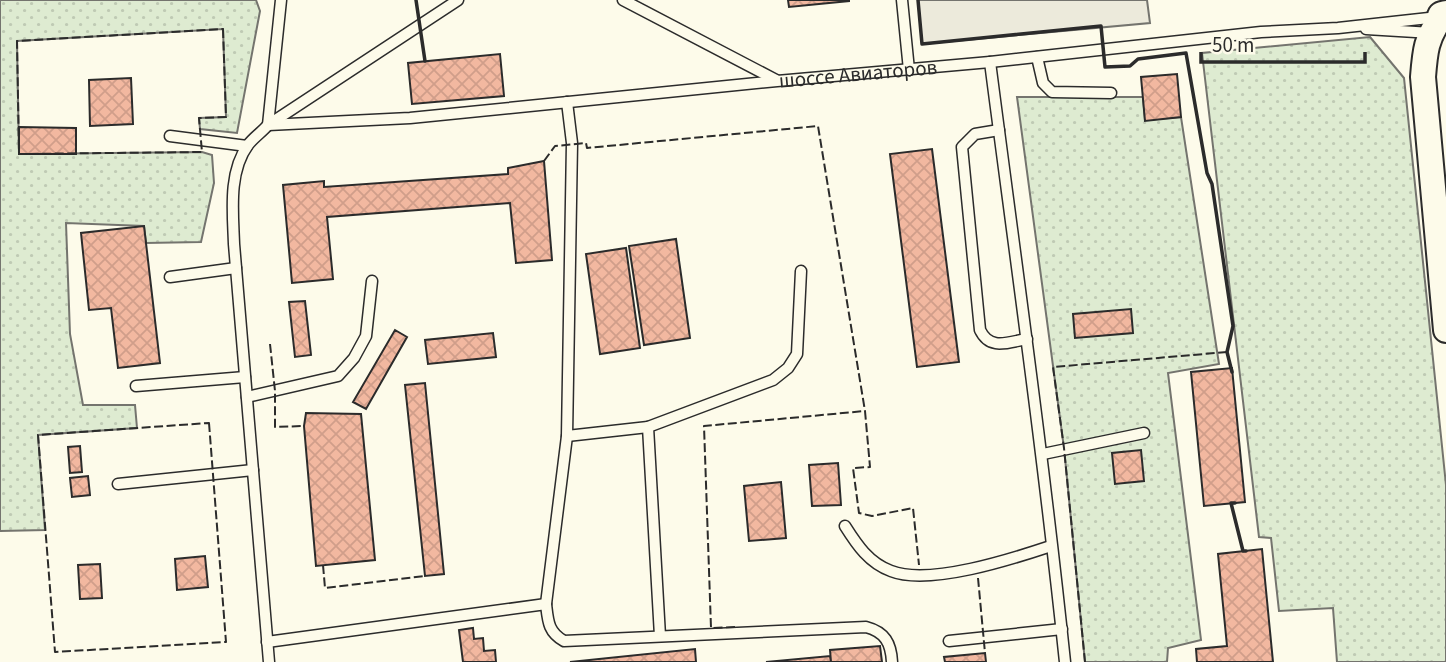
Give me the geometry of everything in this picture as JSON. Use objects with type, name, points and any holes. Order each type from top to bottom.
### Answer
[{"type":"street","points":[[1441,24],[1425,50],[1423,77],[1446,330]]},
{"type":"lane","points":[[268,125],[281,0]]},
{"type":"lane","points":[[269,662],[236,268],[233,204],[237,169],[247,146],[268,125],[458,0]]},
{"type":"lane","points":[[623,0],[777,81]]},
{"type":"lane","points":[[902,0],[909,70]]},
{"type":"lane","points":[[1338,28],[1441,24]]},
{"type":"lane","name":"шоссе Авиаторов","points":[[268,125],[410,118],[990,62],[1261,32],[1441,24]]},
{"type":"lane","points":[[1037,57],[1043,83],[1052,92],[1111,93]]},
{"type":"lane","points":[[990,62],[1043,454],[1065,662]]},
{"type":"lane","points":[[567,102],[572,144],[567,436],[546,604],[548,625],[554,636],[564,641],[866,627],[876,629],[885,636],[892,647],[892,662]]},
{"type":"lane","points":[[999,130],[975,134],[962,147],[980,330],[985,340],[993,344],[1027,339]]},
{"type":"lane","points":[[170,136],[247,146]]},
{"type":"lane","points":[[170,277],[236,268]]},
{"type":"lane","points":[[567,436],[648,427],[773,380],[788,368],[797,354],[801,271]]},
{"type":"lane","points":[[247,397],[338,376],[354,358],[366,335],[372,281]]},
{"type":"lane","points":[[136,386],[245,377]]},
{"type":"lane","points":[[648,427],[660,636]]},
{"type":"lane","points":[[1043,454],[1144,433]]},
{"type":"lane","points":[[118,484],[253,470]]},
{"type":"lane","points":[[845,526],[861,552],[891,571],[928,577],[1019,557],[1051,546]]},
{"type":"lane","points":[[267,642],[546,604]]},
{"type":"lane","points":[[949,641],[1062,629]]},
{"type":"green space","points":[[0,0],[256,0],[260,11],[237,133],[200,129],[199,118],[226,117],[223,29],[17,41],[19,154],[202,152],[212,155],[214,183],[201,242],[146,243],[144,226],[66,223],[70,334],[83,405],[135,405],[137,428],[38,435],[45,530],[0,531]]},
{"type":"green space","points":[[1370,37],[1404,78],[1446,485],[1446,662],[1337,662],[1333,608],[1279,611],[1271,538],[1259,537],[1202,53]]},
{"type":"green space","points":[[1017,97],[1143,97],[1145,120],[1181,117],[1219,364],[1168,373],[1201,640],[1168,648],[1167,662],[1085,662],[1064,448]]},
{"type":"shaded area","points":[[918,0],[1147,0],[1150,23],[922,44]]},
{"type":"building","points":[[788,0],[849,0],[849,1],[789,7]]},
{"type":"building","points":[[500,54],[504,96],[412,104],[408,63]]},
{"type":"building","points":[[1177,74],[1181,117],[1145,121],[1141,77]]},
{"type":"building","points":[[131,78],[133,124],[90,126],[89,80]]},
{"type":"building","points":[[19,127],[76,128],[76,154],[19,154]]},
{"type":"building","points":[[932,149],[959,362],[917,367],[890,154]]},
{"type":"building","points":[[544,161],[552,260],[516,263],[510,203],[327,217],[333,279],[292,283],[283,185],[324,181],[324,187],[508,174],[508,168]]},
{"type":"building","points":[[144,226],[160,363],[118,368],[111,308],[89,310],[81,233]]},
{"type":"building","points":[[676,239],[690,338],[644,345],[629,246]]},
{"type":"building","points":[[626,248],[640,348],[600,354],[586,254]]},
{"type":"building","points":[[305,301],[311,355],[295,357],[289,302]]},
{"type":"building","points":[[1131,309],[1133,333],[1075,338],[1073,314]]},
{"type":"building","points":[[395,330],[407,337],[366,409],[353,402]]},
{"type":"building","points":[[493,333],[496,357],[428,364],[425,340]]},
{"type":"building","points":[[1232,368],[1245,502],[1204,506],[1191,372]]},
{"type":"building","points":[[425,383],[444,574],[425,576],[405,385]]},
{"type":"building","points":[[306,413],[361,414],[375,560],[316,566],[304,426]]},
{"type":"building","points":[[80,446],[82,472],[70,473],[68,447]]},
{"type":"building","points":[[1141,450],[1144,481],[1115,484],[1112,453]]},
{"type":"building","points":[[838,463],[841,505],[812,506],[809,465]]},
{"type":"building","points":[[88,476],[90,495],[72,497],[70,478]]},
{"type":"building","points":[[781,482],[786,538],[749,541],[744,486]]},
{"type":"building","points":[[1262,549],[1273,662],[1197,662],[1196,649],[1227,646],[1218,554]]},
{"type":"building","points":[[205,556],[208,587],[177,590],[175,559]]},
{"type":"building","points":[[100,564],[102,598],[80,599],[78,565]]},
{"type":"building","points":[[473,628],[474,639],[483,638],[484,651],[495,650],[496,662],[463,662],[459,630]]},
{"type":"building","points":[[880,646],[882,662],[831,662],[830,650]]},
{"type":"building","points":[[695,649],[696,662],[570,662]]},
{"type":"building","points":[[985,653],[986,662],[945,662],[944,657]]},
{"type":"building","points":[[830,656],[831,662],[766,662]]},
{"type":"fence","points":[[223,29],[226,117],[199,118],[202,152],[19,154],[17,41],[223,29]]},
{"type":"fence","points":[[544,161],[555,146],[586,143],[587,148],[818,126],[865,411]]},
{"type":"fence","points":[[270,344],[275,391],[275,427],[304,426]]},
{"type":"fence","points":[[1085,662],[1064,448],[1053,367],[1227,352]]},
{"type":"fence","points":[[735,627],[711,628],[704,426],[865,411],[870,467],[853,468],[859,513],[872,516],[913,508],[919,565]]},
{"type":"fence","points":[[209,423],[226,642],[55,652],[38,435],[209,423]]},
{"type":"fence","points":[[323,565],[325,588],[425,576]]},
{"type":"fence","points":[[978,578],[985,653]]},
{"type":"wall","points":[[416,0],[425,61]]},
{"type":"wall","points":[[918,0],[922,44],[1101,26],[1105,67],[1130,66],[1138,59],[1186,53],[1207,173],[1212,184],[1233,326],[1227,352],[1232,372]]},
{"type":"wall","points":[[1235,503],[1231,503],[1243,551],[1246,551]]}]
